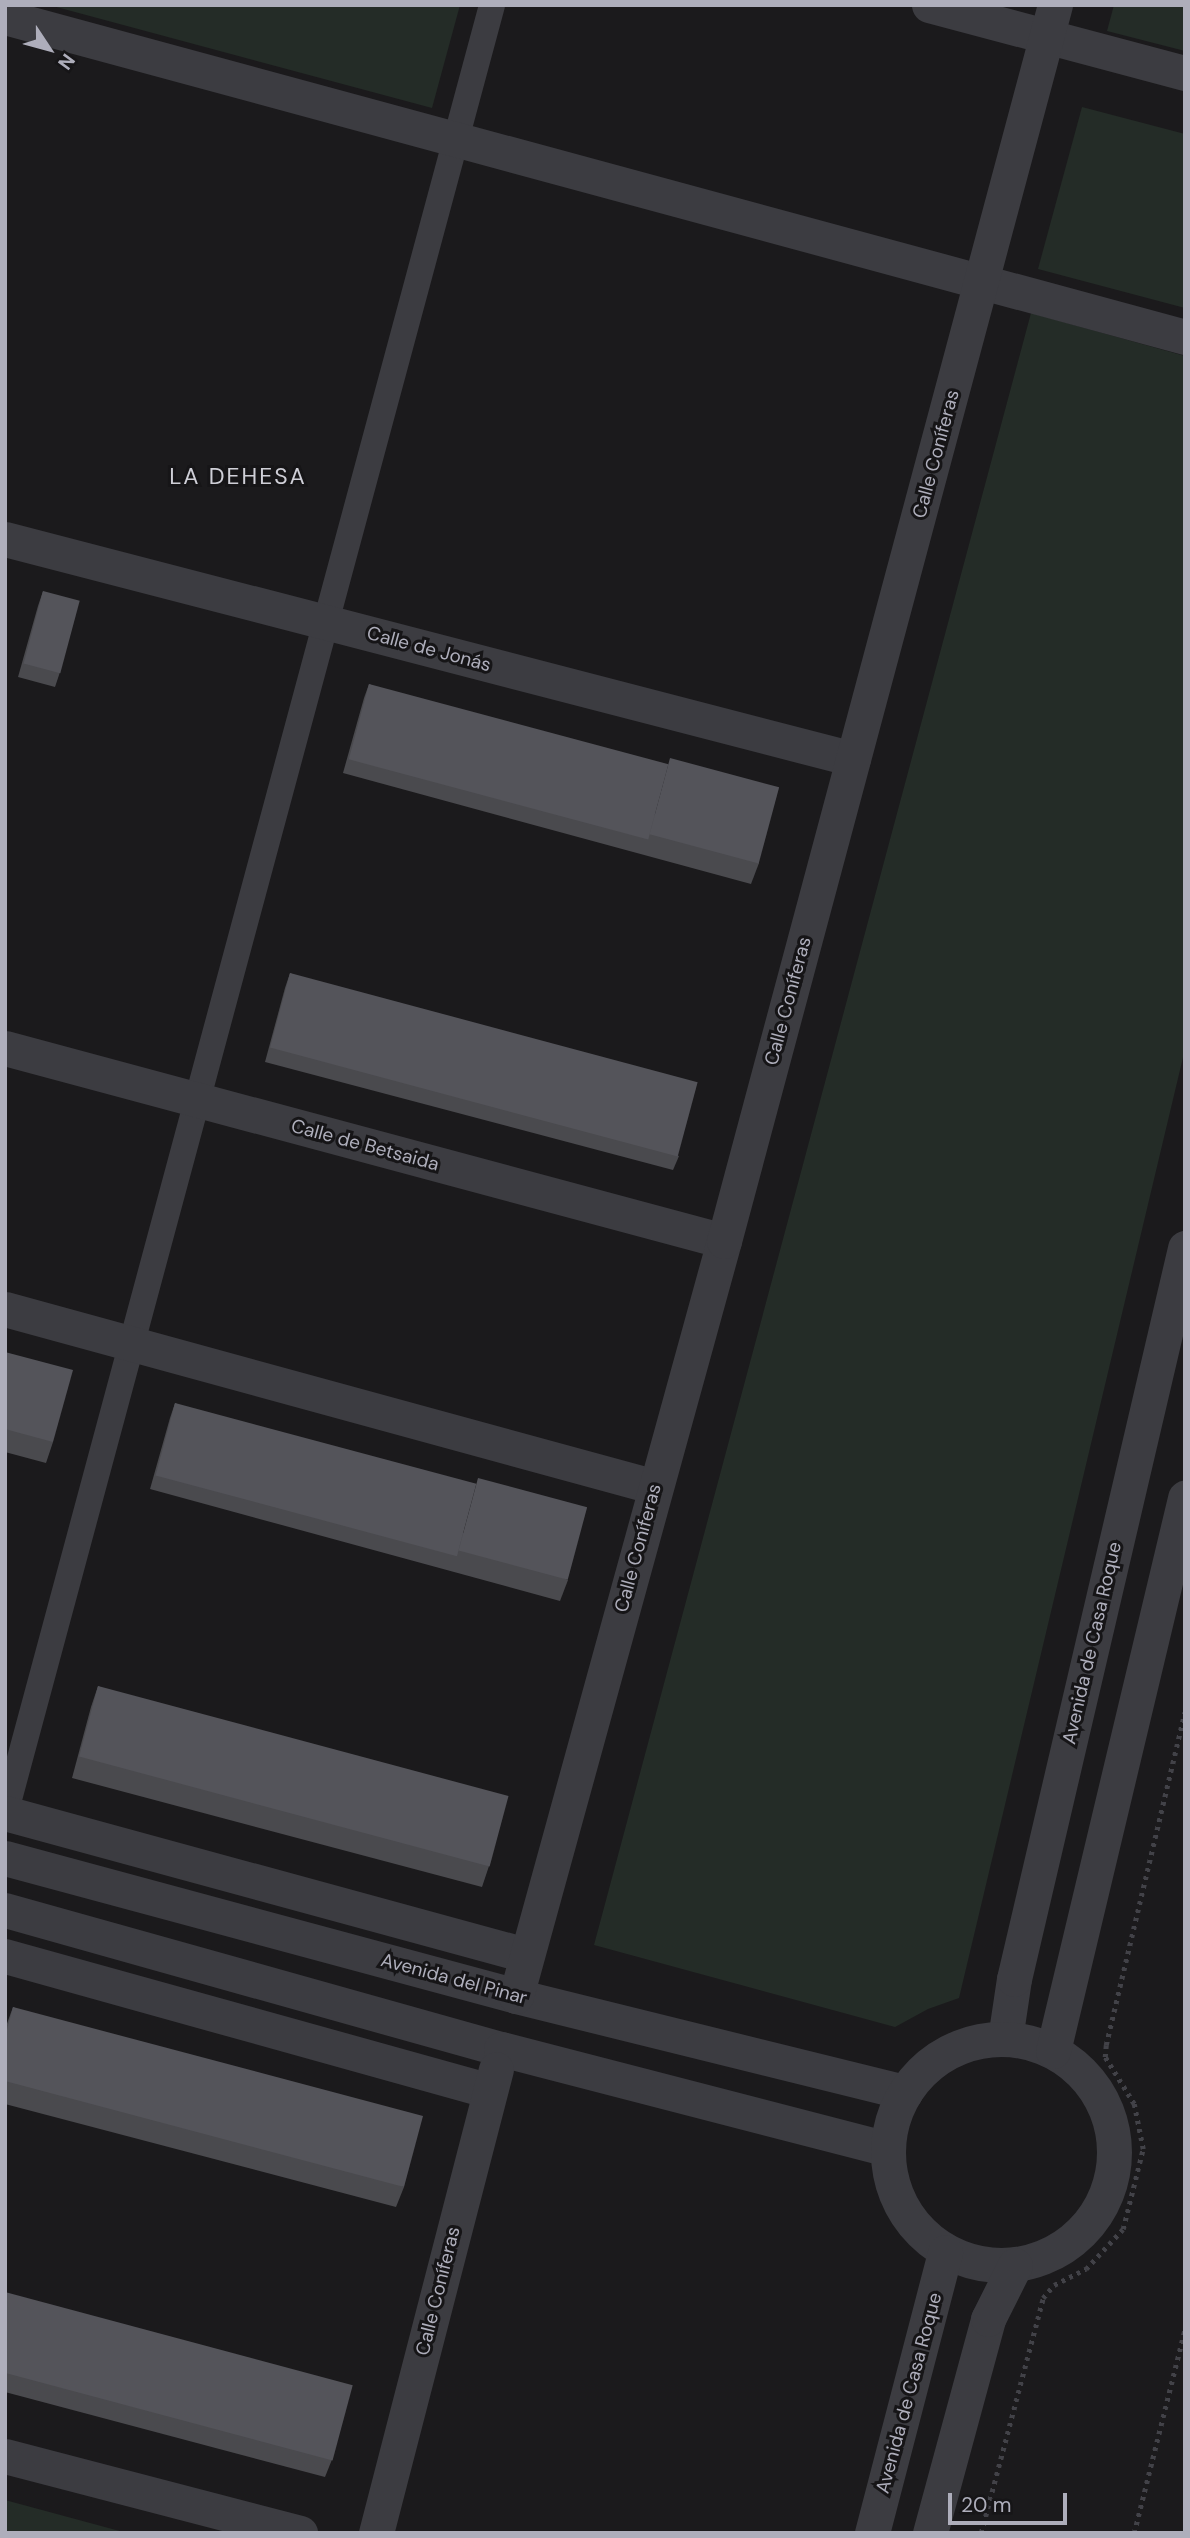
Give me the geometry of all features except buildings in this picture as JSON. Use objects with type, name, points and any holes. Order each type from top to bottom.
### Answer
[{"type":"street","points":[[492,5],[5,1813],[526,1955]]},
{"type":"street","points":[[929,5],[1051,21],[1185,73]]},
{"type":"street","points":[[5,17],[1185,337]]},
{"type":"street","name":"Calle Coníferas","points":[[516,1996],[724,1241],[1051,21]]},
{"type":"street","name":"Calle de Jonás","points":[[5,539],[853,758]]},
{"type":"street","name":"Calle de Betsaida","points":[[5,1048],[724,1241]]},
{"type":"street","name":"Avenida de Casa Roque","points":[[1005,2039],[1014,1979],[1185,1248]]},
{"type":"street","points":[[5,1309],[655,1487]]},
{"type":"street","points":[[1053,2051],[1185,1498]]},
{"type":"street","name":"Avenida del Pinar","points":[[5,1858],[516,1996],[905,2092]]},
{"type":"street","points":[[5,1910],[501,2049],[887,2149]]},
{"type":"street","points":[[5,1956],[490,2091]]},
{"type":"street","points":[[1005,2039],[1029,2042],[1053,2051],[1083,2073],[1103,2103],[1113,2137],[1113,2172],[1100,2206],[1079,2235],[1049,2255],[1015,2265],[979,2264],[945,2252],[913,2225],[893,2189],[887,2149],[892,2119],[905,2092],[931,2063],[965,2044],[1005,2039]]},
{"type":"street","name":"Calle Coníferas","points":[[376,2533],[501,2049]]},
{"type":"street","name":"Avenida de Casa Roque","points":[[872,2533],[945,2252]]},
{"type":"street","points":[[930,2533],[988,2319],[1015,2265]]},
{"type":"street","points":[[5,2456],[300,2533]]},
{"type":"path","points":[[981,2533],[1042,2298],[1054,2285],[1086,2269],[1123,2229],[1143,2149],[1134,2104],[1105,2057],[1106,2045],[1185,1712]]},
{"type":"path","points":[[1134,2533],[1185,2328]]},
{"type":"shaded area","points":[[49,5],[460,5],[432,108]]},
{"type":"shaded area","points":[[1114,5],[1185,5],[1185,51],[1107,31]]},
{"type":"shaded area","points":[[1082,107],[1185,134],[1185,308],[1038,269]]},
{"type":"shaded area","points":[[1031,313],[1185,356],[1185,1049],[959,1998],[928,2009],[895,2027],[594,1945]]},
{"type":"shaded area","points":[[5,2500],[127,2533],[5,2533]]},
{"type":"district","name":"LA DEHESA","points":[[238,476]]}]
